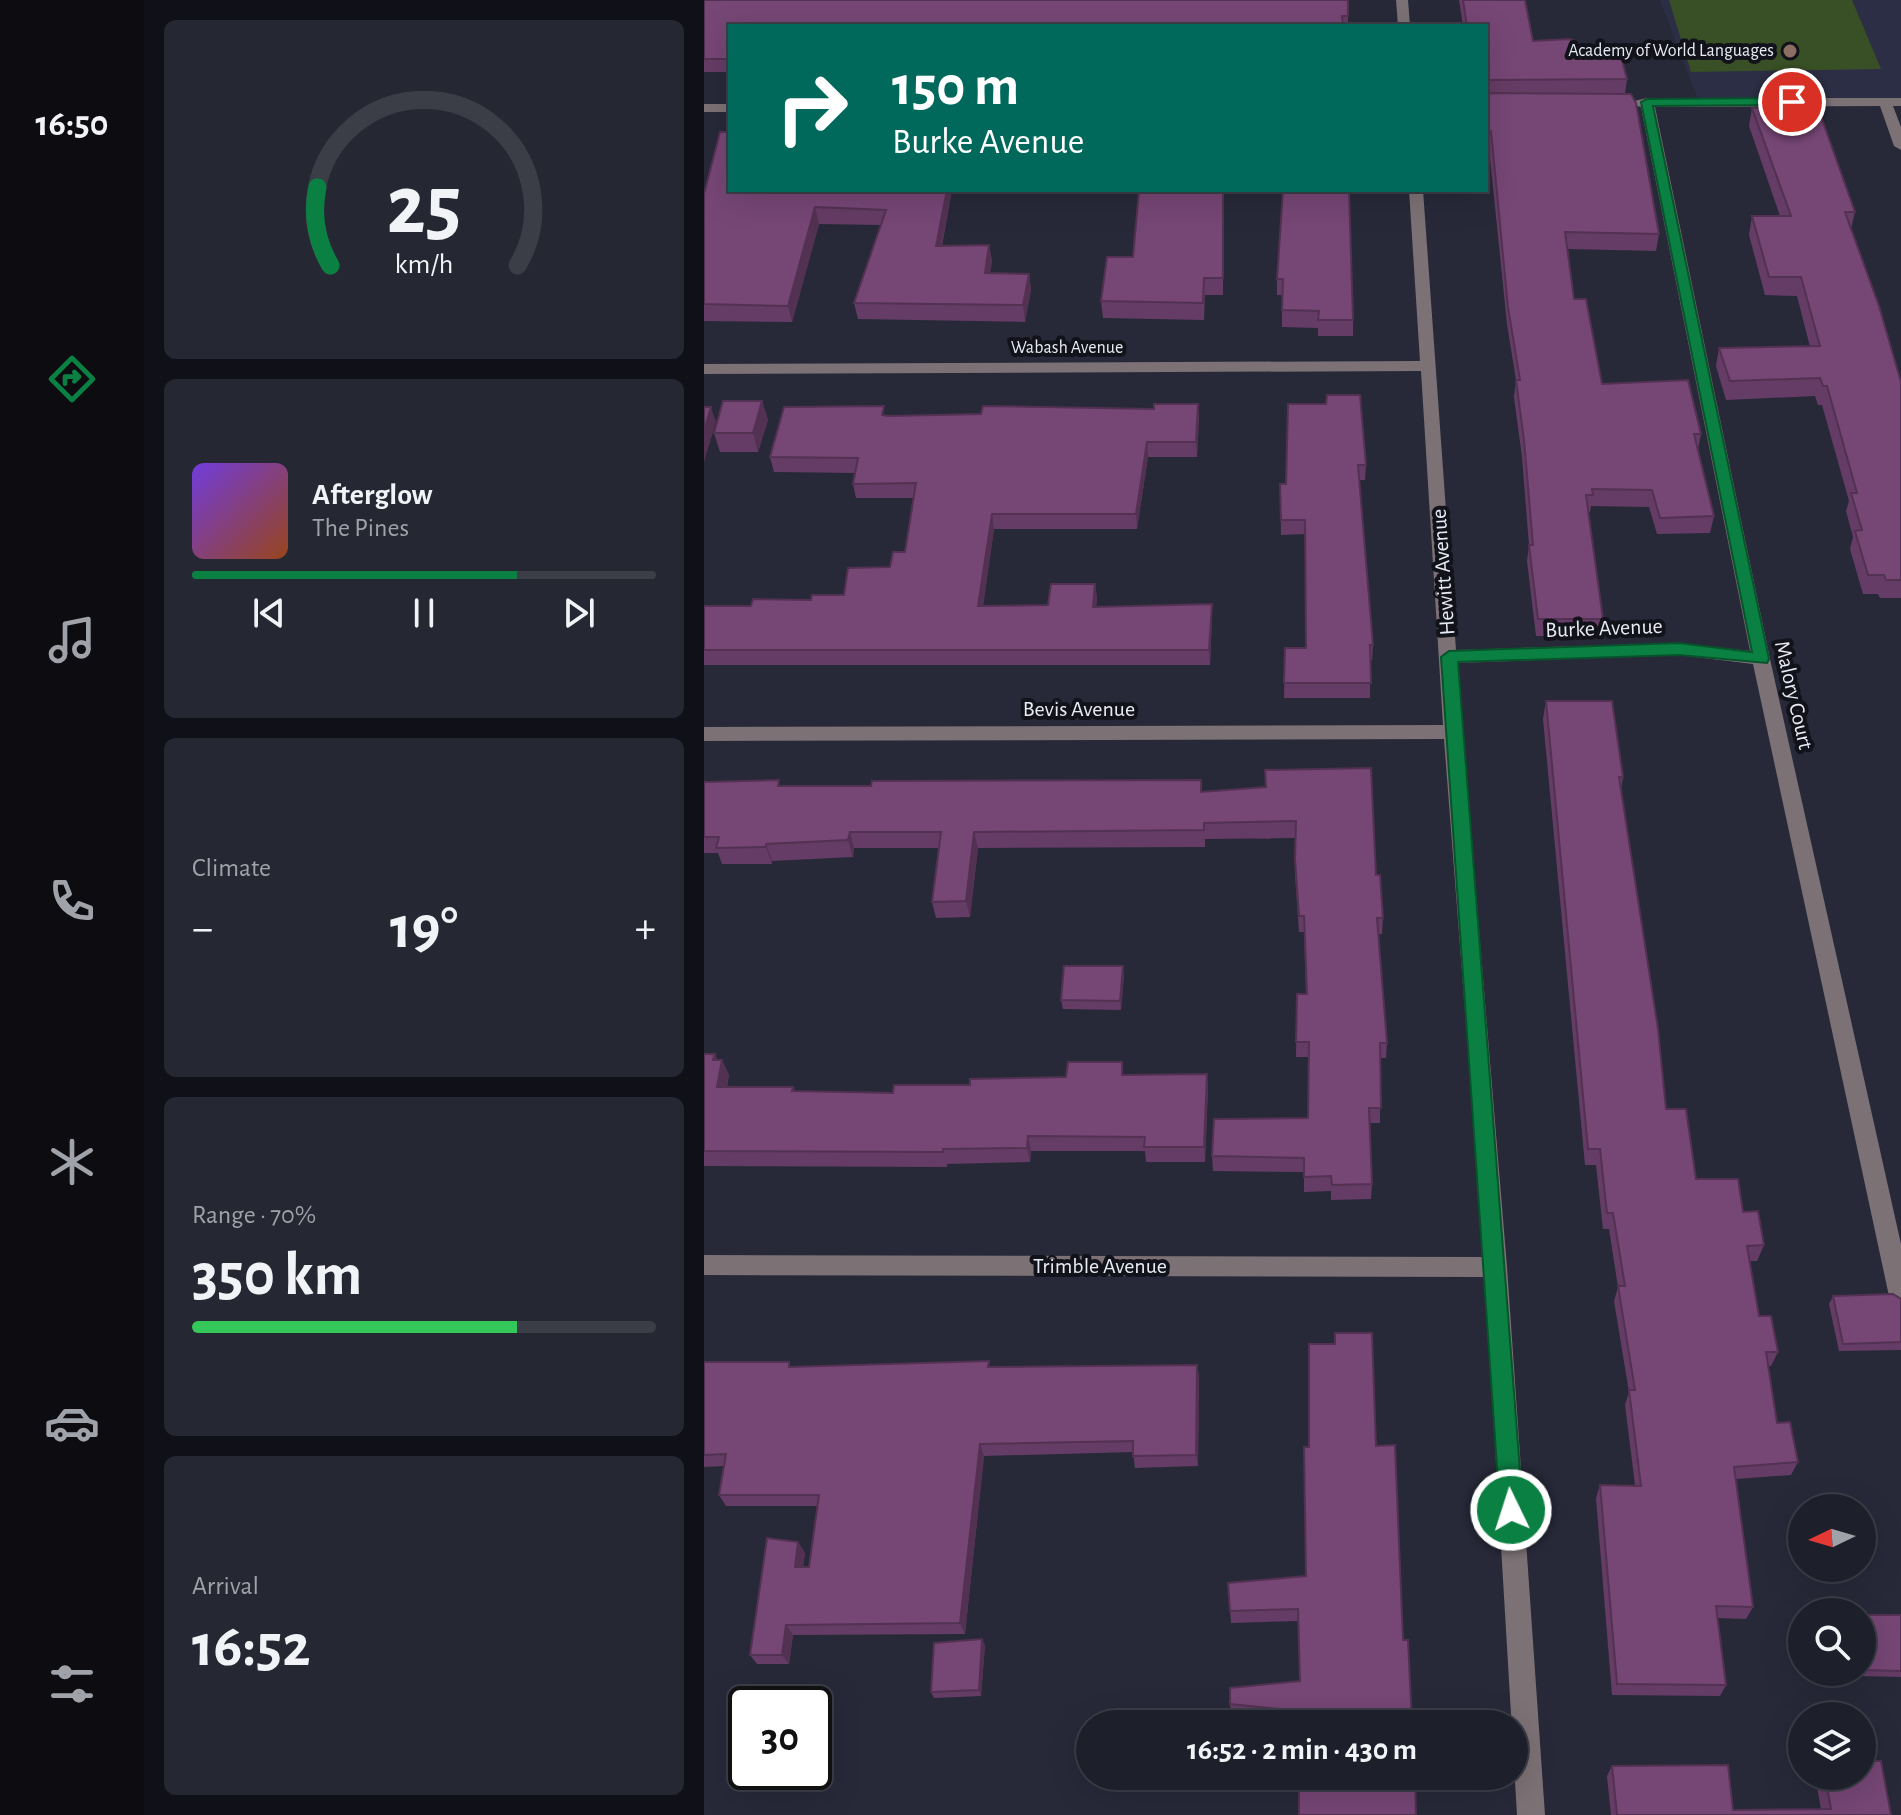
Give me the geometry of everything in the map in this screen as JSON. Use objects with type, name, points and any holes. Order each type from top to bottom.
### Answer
[{"type":"street","points":[[1402,0],[1404,24]]},
{"type":"street","name":"Malory Court","points":[[1647,102],[1761,659],[1901,1296]]},
{"type":"street","points":[[1885,102],[1901,146]]},
{"type":"street","points":[[1617,103],[1901,102]]},
{"type":"street","points":[[704,108],[728,108]]},
{"type":"street","name":"Hewitt Avenue","points":[[1416,192],[1453,732],[1496,1267],[1531,1815]]},
{"type":"street","name":"Wabash Avenue","points":[[704,369],[1429,366]]},
{"type":"street","name":"Burke Avenue","points":[[1449,657],[1679,649],[1761,659]]},
{"type":"street","name":"Bevis Avenue","points":[[704,734],[1453,732]]},
{"type":"street","name":"Trimble Avenue","points":[[704,1265],[1496,1267]]},
{"type":"shaded area","name":"Academy of World Languages","points":[[1660,0],[1901,0],[1901,102],[1699,102]]},
{"type":"green space","points":[[1669,0],[1852,0],[1881,69],[1691,72]]},
{"type":"building","points":[[704,0],[1348,0],[1348,16],[1342,16],[1343,24],[728,24],[728,59],[704,59]]},
{"type":"building","points":[[1463,0],[1525,0],[1533,41],[1569,39],[1575,41],[1577,56],[1621,56],[1627,79],[1488,80],[1488,24],[1467,24]]},
{"type":"building","points":[[1488,93],[1631,94],[1636,103],[1659,234],[1565,232],[1574,299],[1586,299],[1602,384],[1688,380],[1701,434],[1694,434],[1714,516],[1660,518],[1652,490],[1592,489],[1593,495],[1586,495],[1603,619],[1538,619],[1529,545],[1533,545],[1524,440],[1516,380],[1520,380],[1508,307],[1491,131],[1488,131]]},
{"type":"building","points":[[1752,108],[1818,108],[1855,212],[1845,212],[1879,306],[1901,382],[1901,580],[1868,575],[1855,531],[1862,530],[1851,493],[1857,493],[1827,386],[1823,386],[1820,378],[1730,381],[1719,348],[1820,346],[1801,277],[1769,277],[1752,216],[1791,216]]},
{"type":"building","points":[[720,132],[728,132],[728,192],[947,192],[936,246],[989,245],[985,273],[1029,274],[1023,305],[854,303],[886,210],[815,207],[788,306],[704,304],[704,194]]},
{"type":"building","points":[[1139,192],[1223,192],[1223,278],[1204,278],[1203,303],[1101,301],[1107,257],[1133,257]]},
{"type":"building","points":[[1283,192],[1349,192],[1353,320],[1318,320],[1319,311],[1282,310],[1283,279],[1277,279]]},
{"type":"building","points":[[1327,395],[1360,395],[1366,465],[1358,465],[1373,645],[1370,645],[1371,683],[1284,683],[1285,648],[1306,648],[1305,520],[1281,520],[1280,484],[1286,484],[1288,404],[1326,404]]},
{"type":"building","points":[[723,401],[762,401],[753,433],[714,433]]},
{"type":"building","points":[[1154,404],[1198,404],[1196,442],[1147,442],[1136,514],[992,514],[978,606],[1048,605],[1051,584],[1095,584],[1093,607],[1212,604],[1209,650],[704,650],[704,606],[751,606],[753,599],[811,600],[812,595],[844,595],[848,568],[890,567],[893,552],[905,552],[916,483],[853,484],[858,458],[770,457],[784,407],[884,406],[882,415],[888,416],[981,414],[983,406],[1154,409]]},
{"type":"building","points":[[704,407],[711,407],[704,431]]},
{"type":"building","points":[[1546,701],[1612,701],[1623,777],[1619,777],[1658,1029],[1666,1109],[1686,1109],[1696,1179],[1738,1179],[1743,1212],[1758,1211],[1764,1245],[1747,1246],[1759,1316],[1771,1316],[1778,1352],[1766,1352],[1777,1423],[1790,1422],[1798,1462],[1734,1467],[1753,1607],[1716,1606],[1726,1685],[1617,1684],[1600,1485],[1641,1486],[1629,1390],[1635,1390],[1618,1286],[1625,1286],[1613,1213],[1607,1213],[1600,1149],[1588,1149]]},
{"type":"building","points":[[1371,768],[1376,875],[1380,875],[1383,918],[1377,918],[1387,1043],[1380,1043],[1381,1108],[1369,1108],[1372,1184],[1332,1185],[1331,1176],[1304,1177],[1304,1158],[1212,1156],[1214,1119],[1308,1118],[1309,1042],[1296,1042],[1297,994],[1307,994],[1304,916],[1299,916],[1295,859],[1296,821],[1204,823],[1204,830],[974,832],[966,901],[932,902],[941,832],[850,832],[848,840],[766,844],[766,847],[716,848],[719,837],[704,837],[704,782],[779,780],[778,786],[871,786],[872,781],[1201,780],[1201,792],[1266,787],[1265,770]]},
{"type":"building","points":[[1064,966],[1123,966],[1120,1001],[1061,1000]]},
{"type":"building","points":[[704,1054],[715,1054],[713,1060],[722,1060],[717,1087],[793,1087],[792,1091],[893,1093],[894,1085],[970,1085],[970,1079],[1066,1077],[1068,1062],[1122,1062],[1122,1075],[1207,1074],[1204,1147],[1144,1147],[1145,1137],[1028,1136],[1027,1148],[943,1149],[943,1152],[704,1151]]},
{"type":"building","points":[[1893,1294],[1901,1299],[1901,1342],[1843,1344],[1833,1296]]},
{"type":"building","points":[[1335,1333],[1372,1333],[1376,1446],[1395,1445],[1403,1640],[1408,1640],[1411,1710],[1288,1710],[1230,1704],[1230,1688],[1300,1681],[1298,1609],[1230,1611],[1228,1583],[1306,1576],[1304,1447],[1309,1447],[1309,1344],[1335,1344]]},
{"type":"building","points":[[989,1361],[988,1367],[1197,1365],[1196,1455],[1133,1456],[1133,1441],[980,1444],[960,1623],[786,1625],[782,1655],[750,1655],[767,1538],[798,1542],[795,1567],[809,1567],[819,1495],[719,1495],[726,1454],[704,1455],[704,1362],[789,1362],[789,1367]]},
{"type":"building","points":[[1876,1615],[1901,1615],[1901,1671],[1876,1670]]},
{"type":"building","points":[[982,1639],[979,1690],[931,1692],[934,1643]]},
{"type":"building","points":[[1876,1761],[1881,1761],[1891,1815],[1617,1815],[1612,1766],[1728,1765],[1733,1810],[1831,1809],[1828,1790],[1876,1790]]},
{"type":"building","points":[[1299,1790],[1415,1790],[1416,1815],[1299,1815]]},
{"type":"place","name":"Academy of World Languages","points":[[1790,51]]},
{"type":"route","points":[[1511,1510],[1496,1267],[1449,657],[1679,649],[1761,659],[1647,102],[1792,102]]}]
